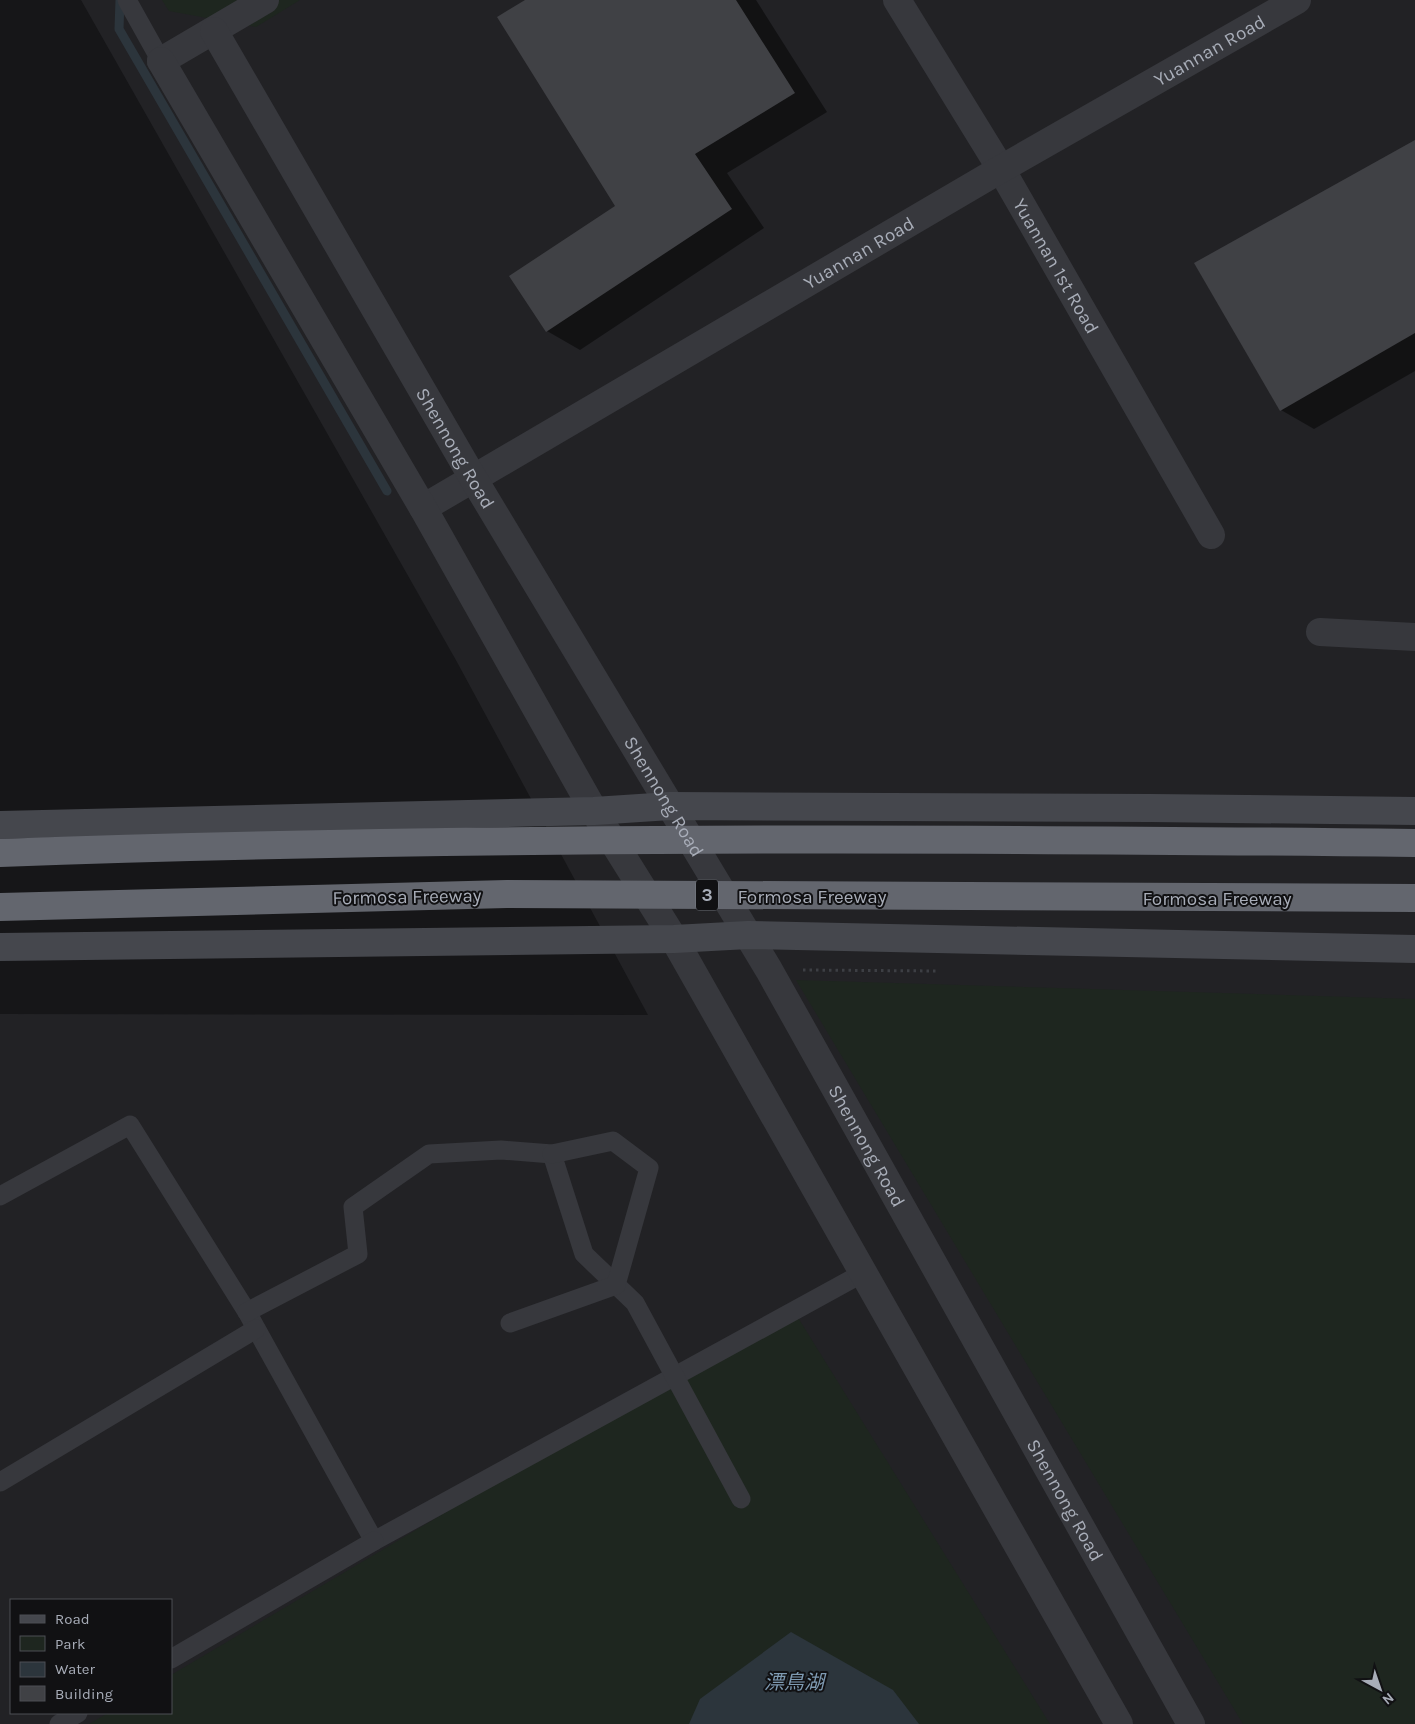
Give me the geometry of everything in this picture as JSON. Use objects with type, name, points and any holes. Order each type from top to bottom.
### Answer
[{"type":"highway","points":[[0,853],[513,840],[1046,839],[1415,843]]},
{"type":"highway","name":"Formosa Freeway","points":[[0,907],[507,894],[1415,898]]},
{"type":"main road","points":[[0,825],[594,811],[670,806],[1415,811]]},
{"type":"main road","points":[[0,947],[674,938],[748,935],[1415,949]]},
{"type":"street","points":[[265,0],[161,61],[423,508],[594,811],[674,938],[1119,1724]]},
{"type":"street","name":"Yuannan 1st Road","points":[[897,0],[1001,169],[1211,535]]},
{"type":"street","name":"Yuannan Road","points":[[423,508],[1001,169],[1297,0]]},
{"type":"street","name":"Shennong Road","points":[[214,31],[472,478],[769,970],[1191,1724]]},
{"type":"street","points":[[1320,632],[1415,637]]},
{"type":"lane","points":[[127,0],[161,61]]},
{"type":"lane","points":[[0,1196],[130,1124],[247,1312],[374,1541]]},
{"type":"lane","points":[[247,1312],[358,1254],[353,1207],[429,1154],[501,1150],[552,1154],[613,1141],[649,1168],[616,1285]]},
{"type":"lane","points":[[552,1154],[584,1254],[635,1303],[740,1499]]},
{"type":"lane","points":[[172,1658],[374,1541],[863,1273]]},
{"type":"lane","points":[[510,1323],[616,1285]]},
{"type":"lane","points":[[0,1482],[256,1330]]},
{"type":"lane","points":[[59,1724],[76,1714]]},
{"type":"shaded area","points":[[81,0],[1415,0],[1415,1724],[0,1724],[0,1014],[648,1015],[457,662]]},
{"type":"green space","points":[[162,0],[300,0],[256,27],[169,11]]},
{"type":"green space","points":[[796,980],[1415,999],[1415,1724],[1243,1724]]},
{"type":"green space","points":[[797,1316],[1050,1724],[89,1724],[106,1714],[172,1714],[172,1674],[688,1369]]},
{"type":"water","name":"漂鳥湖","points":[[791,1632],[893,1690],[919,1724],[689,1724],[700,1699]]},
{"type":"building","points":[[525,0],[736,0],[795,93],[695,154],[732,209],[546,332],[509,276],[615,206],[497,17]]},
{"type":"building","points":[[1415,140],[1415,333],[1280,411],[1194,263]]},
{"type":"waterway","points":[[120,0],[119,29],[387,491]]}]
